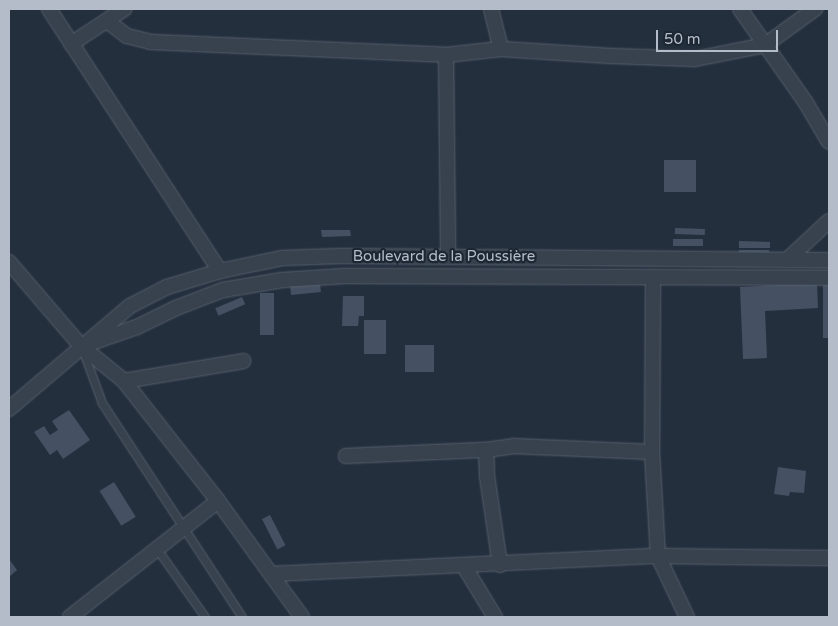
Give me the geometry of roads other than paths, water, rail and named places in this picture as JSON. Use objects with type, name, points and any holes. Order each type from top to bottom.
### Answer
[{"type":"street","points":[[49,9],[220,270]]},
{"type":"street","points":[[71,44],[124,9]]},
{"type":"street","points":[[491,9],[501,49]]},
{"type":"street","points":[[740,9],[829,142]]},
{"type":"street","points":[[107,21],[127,36],[151,42],[446,55],[501,49],[695,59],[765,45],[815,9]]},
{"type":"street","points":[[446,55],[448,256]]},
{"type":"street","points":[[787,260],[829,221]]},
{"type":"street","name":"Boulevard de la Poussière","points":[[9,409],[130,306],[167,287],[220,270],[282,258],[448,256],[829,260]]},
{"type":"street","points":[[9,262],[81,346],[124,381],[218,501],[302,617]]},
{"type":"street","name":"Boulevard de la Poussière","points":[[81,346],[137,327],[176,308],[222,290],[282,280],[345,276],[829,278]]},
{"type":"street","points":[[653,278],[652,452],[658,556],[687,617]]},
{"type":"street","points":[[124,381],[243,361]]},
{"type":"street","points":[[346,456],[486,450],[514,446],[652,452]]},
{"type":"street","points":[[486,450],[487,476],[500,565]]},
{"type":"street","points":[[70,617],[218,501]]},
{"type":"street","points":[[271,574],[500,565],[658,556],[829,558]]},
{"type":"street","points":[[464,566],[495,617]]},
{"type":"lane","points":[[81,346],[102,403],[242,617]]},
{"type":"lane","points":[[157,549],[205,617]]}]
